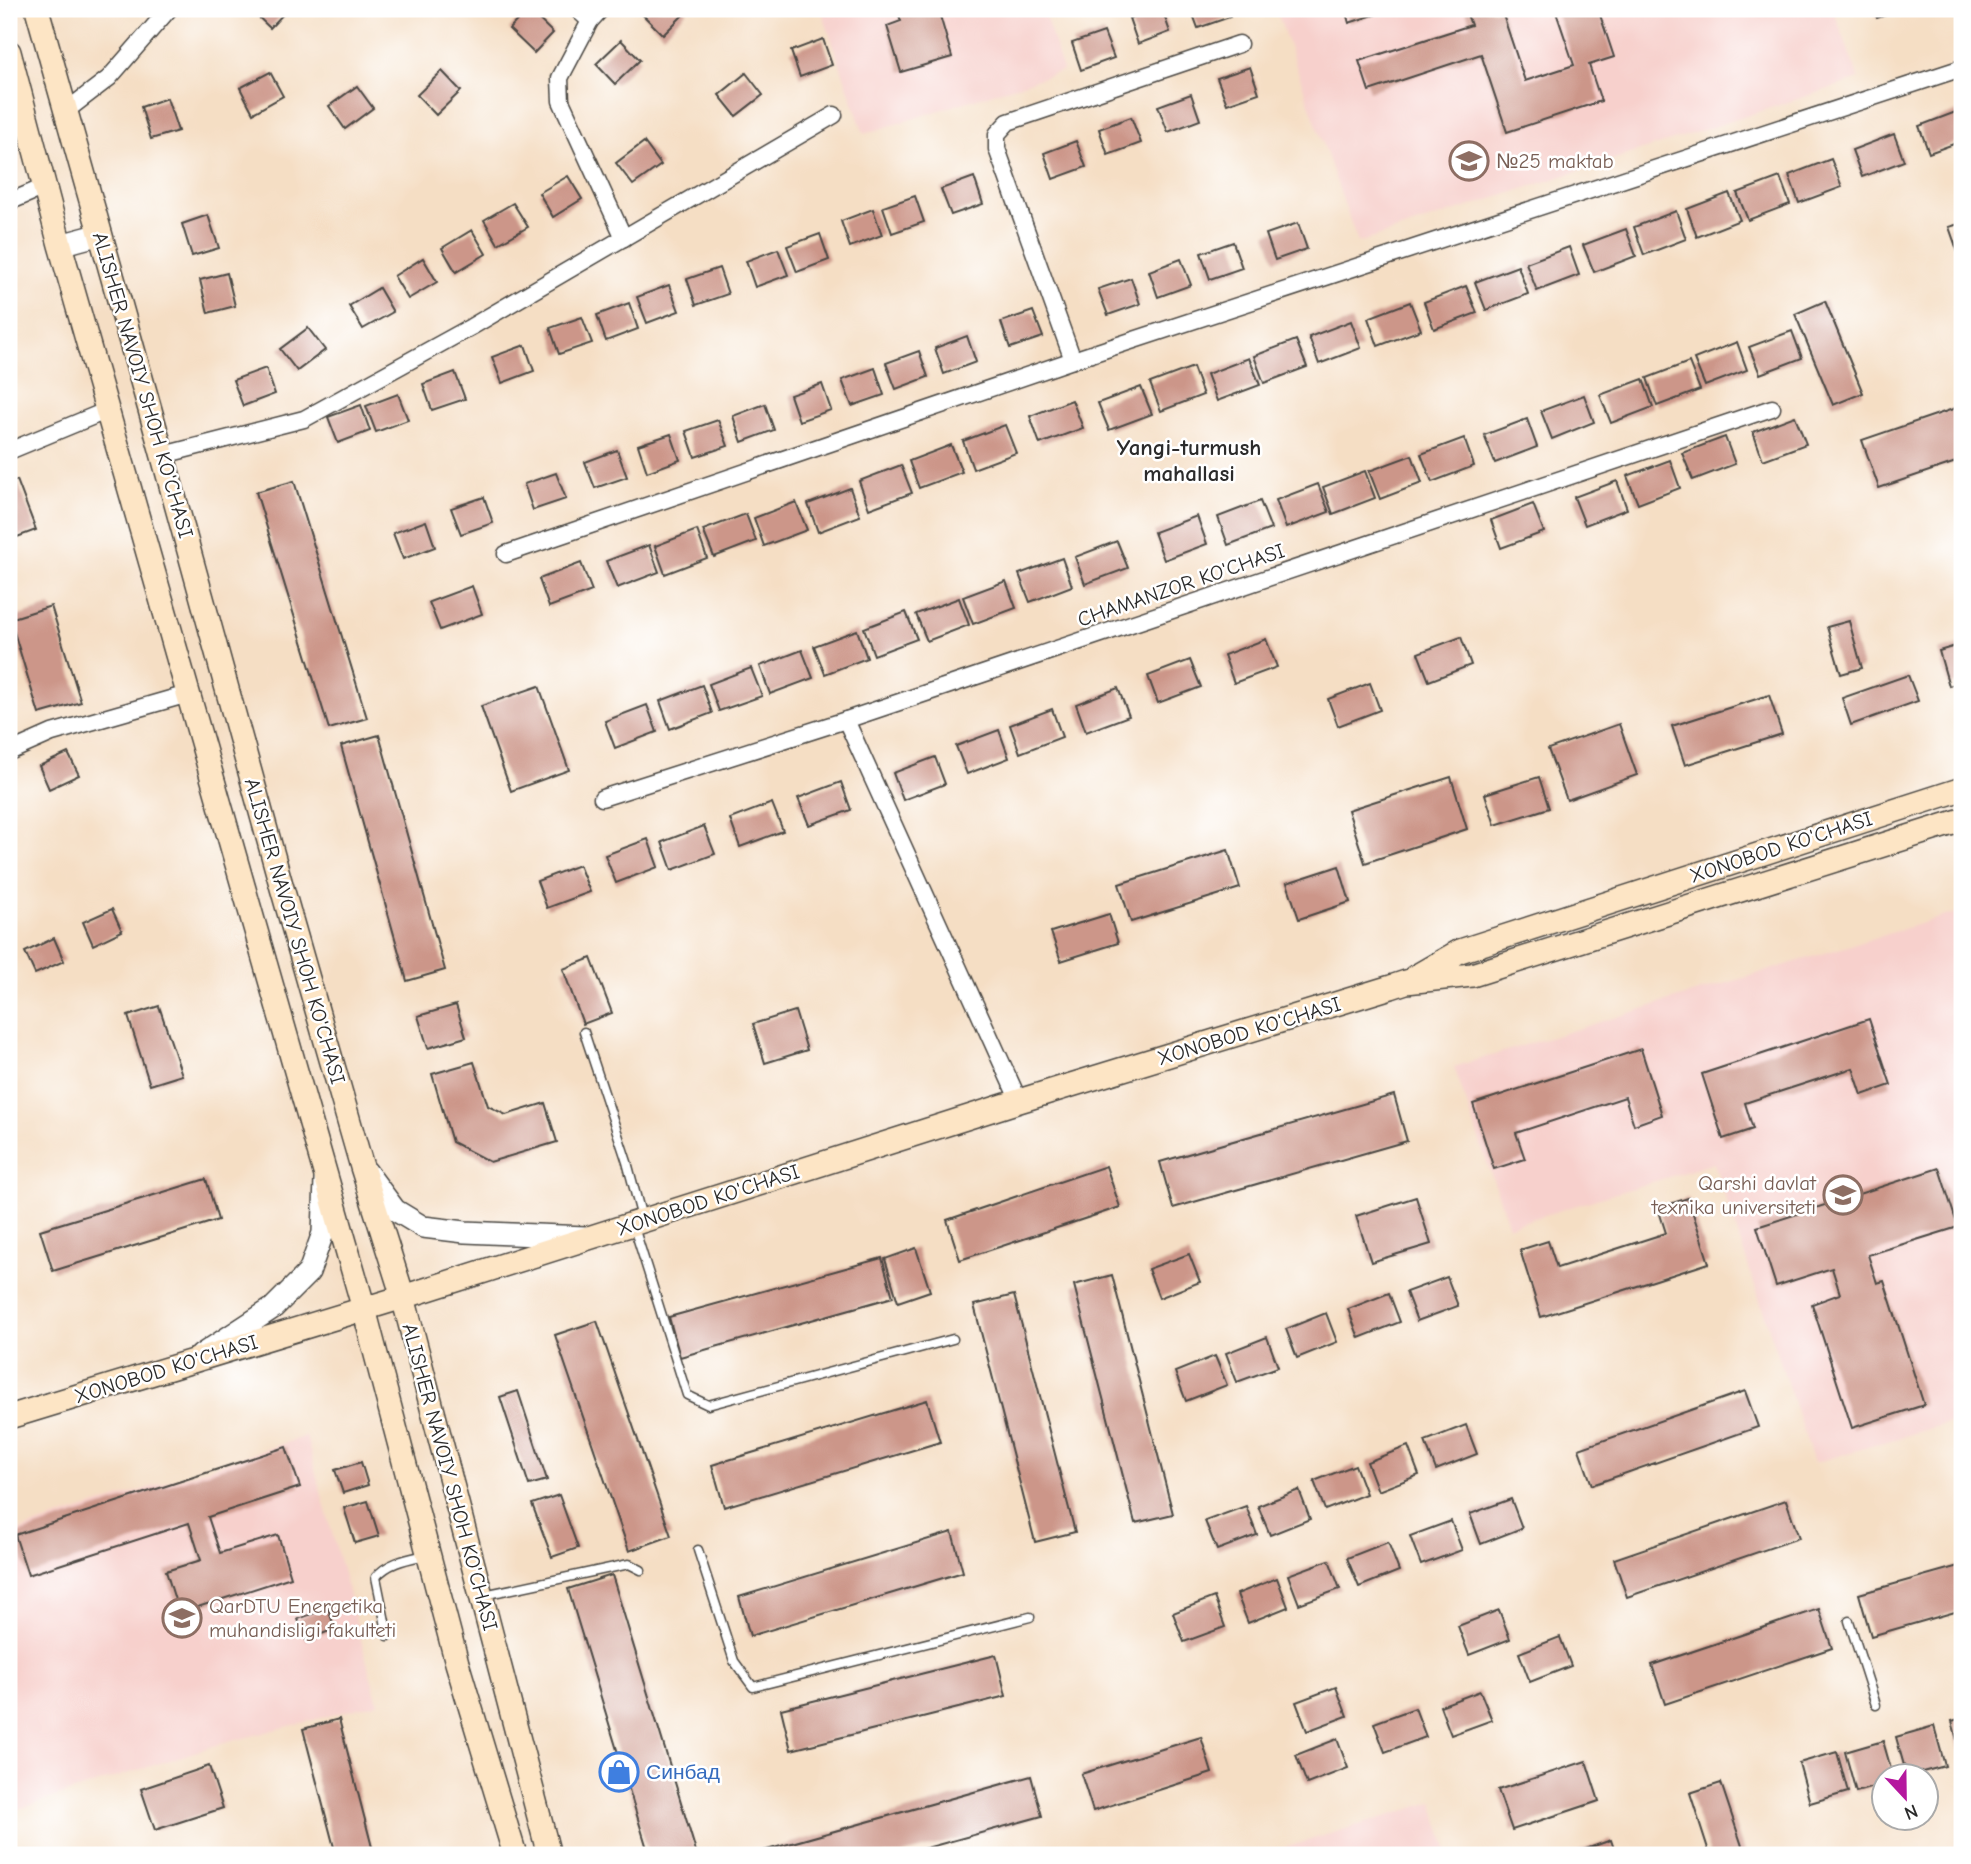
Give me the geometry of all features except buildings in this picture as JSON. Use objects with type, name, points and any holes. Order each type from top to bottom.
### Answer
[{"type":"main road","name":"ALISHER NAVOIY SHOH KO'CHASI","points":[[37,9],[280,881],[402,1297],[549,1855]]},
{"type":"main road","name":"ALISHER NAVOIY SHOH KO'CHASI","points":[[9,52],[60,245],[364,1309],[457,1663],[515,1855]]},
{"type":"main road","name":"XONOBOD KO'CHASI","points":[[1406,982],[1460,951],[1962,789]]},
{"type":"main road","name":"XONOBOD KO'CHASI","points":[[9,1417],[364,1309],[1019,1101],[1406,982],[1472,975],[1962,820]]},
{"type":"street","points":[[66,111],[109,78],[169,9]]},
{"type":"street","points":[[577,9],[590,22]]},
{"type":"street","points":[[601,9],[590,22],[560,78],[562,101],[624,238]]},
{"type":"street","points":[[1073,360],[996,149],[997,134],[1008,122],[1239,44]]},
{"type":"street","points":[[506,554],[1073,360],[1962,68]]},
{"type":"street","points":[[163,454],[304,419],[471,327],[834,115]]},
{"type":"street","points":[[9,202],[44,187]]},
{"type":"street","points":[[60,245],[101,234]]},
{"type":"street","name":"CHAMANZOR KO'CHASI","points":[[602,798],[846,720],[1772,408]]},
{"type":"street","points":[[9,451],[108,410]]},
{"type":"street","points":[[9,752],[52,733],[188,694]]},
{"type":"street","points":[[846,720],[1019,1101]]},
{"type":"street","points":[[362,1167],[395,1210],[423,1227],[465,1232],[591,1237]]},
{"type":"street","points":[[193,1361],[273,1308],[309,1272],[323,1233],[325,1175]]},
{"type":"lane","points":[[584,1031],[627,1162],[638,1222],[687,1395],[708,1405],[953,1339]]},
{"type":"lane","points":[[698,1550],[734,1661],[753,1687],[1030,1617]]},
{"type":"lane","points":[[388,1636],[376,1577],[382,1569],[398,1562],[429,1554]]},
{"type":"lane","points":[[481,1596],[629,1564],[641,1570]]},
{"type":"lane","points":[[1849,1621],[1876,1705]]},
{"type":"shaded area","points":[[821,9],[1043,9],[1063,71],[864,134]]},
{"type":"shaded area","name":"№25 maktab","points":[[1276,9],[1833,9],[1859,79],[1358,243]]},
{"type":"shaded area","name":"Qarshi davlat texnika universiteti","points":[[1962,911],[1962,1419],[1814,1463],[1714,1163],[1509,1226],[1454,1067]]},
{"type":"shaded area","name":"QarDTU Energetika muhandisligi fakulteti","points":[[306,1436],[378,1703],[213,1746],[9,1812],[9,1534]]},
{"type":"shaded area","points":[[1433,1802],[1449,1855],[1262,1855]]},
{"type":"place","name":"№25 maktab","points":[[1469,161]]},
{"type":"place","name":"Qarshi davlat texnika universiteti","points":[[1843,1195]]},
{"type":"place","name":"QarDTU Energetika muhandisligi fakulteti","points":[[182,1618]]},
{"type":"place","name":"Синбад","points":[[619,1772]]},
{"type":"district","name":"Yangi-turmush mahallasi","points":[[1189,460]]}]
